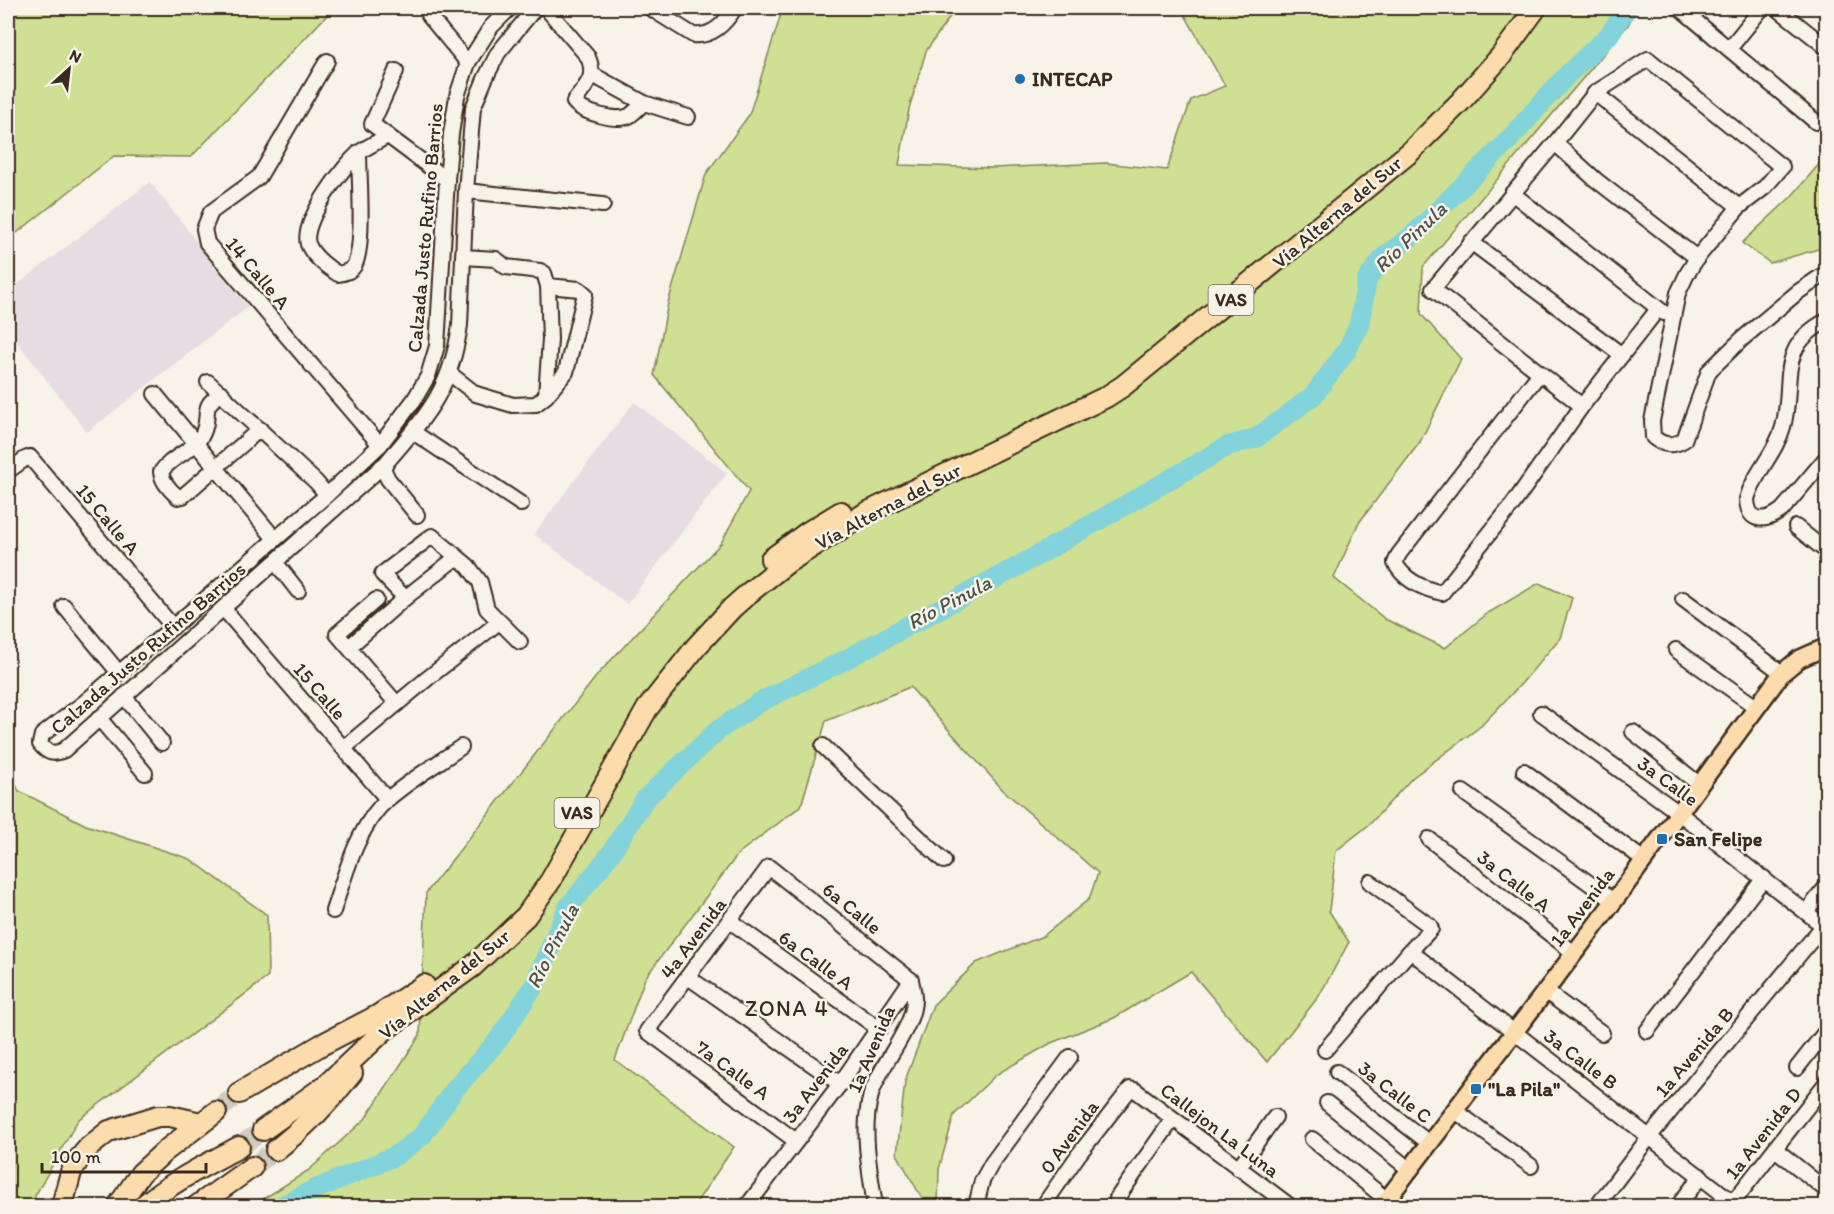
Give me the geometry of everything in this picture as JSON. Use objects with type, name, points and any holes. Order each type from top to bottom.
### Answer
[{"type":"highway","name":"Vía Alterna del Sur","points":[[239,1093],[394,1005],[464,957],[499,928],[519,906],[554,853],[637,703],[686,638],[743,581],[798,538],[840,520],[1116,377],[1333,204],[1403,144],[1494,48],[1523,8]]},
{"type":"highway","name":"Vía Alterna del Sur","points":[[863,507],[1106,397],[1123,386],[1409,153],[1461,101],[1501,56],[1536,8]]},
{"type":"highway","name":"Vía Alterna del Sur","points":[[263,1130],[325,1086],[383,1031],[472,967],[526,916],[551,880],[647,710],[680,665],[732,608],[840,520]]},
{"type":"highway","points":[[276,1150],[304,1128],[332,1100],[383,1031]]},
{"type":"highway","points":[[62,1206],[71,1172],[79,1159],[89,1147],[109,1131],[158,1116],[209,1117],[141,1173],[118,1206]]},
{"type":"highway","points":[[143,1206],[155,1196],[239,1147]]},
{"type":"highway","points":[[196,1206],[252,1167]]},
{"type":"main road","name":"1a Avenida","points":[[1385,1203],[1614,901],[1782,673],[1799,659],[1827,647]]},
{"type":"street","name":"Calzada Justo Rufino Barrios","points":[[510,8],[491,27],[468,63],[457,96],[447,180],[437,346],[428,376],[414,400],[380,445],[327,495],[86,701],[42,735],[39,744],[46,751],[57,753],[64,750],[276,563],[382,466],[413,432],[442,391],[457,346],[460,325],[466,191],[473,108],[498,53],[535,8]]},
{"type":"street","points":[[546,8],[588,57],[592,67],[593,75],[574,102],[578,107],[611,117],[628,117],[644,103]]},
{"type":"street","points":[[650,8],[693,35],[708,34],[717,29],[735,8]]},
{"type":"street","points":[[1680,8],[1816,122]]},
{"type":"street","points":[[1729,49],[1762,8]]},
{"type":"street","points":[[1778,8],[1827,47]]},
{"type":"street","points":[[429,16],[468,63]]},
{"type":"street","points":[[1582,406],[1432,289],[1595,93],[1648,59],[1782,167],[1765,187],[1739,207],[1697,258],[1678,293],[1651,430],[1653,437],[1657,441],[1672,445],[1684,440],[1709,371],[1742,339],[1798,292],[1827,273]]},
{"type":"street","name":"14 Calle A","points":[[327,61],[259,177],[211,212],[204,229],[207,243],[380,445]]},
{"type":"street","points":[[396,71],[372,124],[447,180]]},
{"type":"street","points":[[593,75],[644,103],[688,117]]},
{"type":"street","points":[[1595,93],[1739,207]]},
{"type":"street","points":[[359,153],[359,249],[354,266],[346,273],[338,274],[325,265],[308,244],[308,231],[312,217],[328,190],[359,153],[388,136]]},
{"type":"street","points":[[1555,143],[1596,180],[1697,258]]},
{"type":"street","points":[[466,191],[603,205]]},
{"type":"street","points":[[1512,193],[1658,309],[1674,319]]},
{"type":"street","points":[[1472,242],[1622,355]]},
{"type":"street","points":[[463,257],[496,259],[506,267],[540,271],[546,276],[550,339],[546,396]]},
{"type":"street","points":[[449,373],[476,394],[513,405],[536,404],[546,396],[566,372],[585,294],[579,289],[548,286]]},
{"type":"street","points":[[439,299],[460,301]]},
{"type":"street","points":[[1540,373],[1399,554],[1396,566],[1425,590],[1442,593],[1513,504],[1582,406],[1658,309]]},
{"type":"street","points":[[1827,321],[1812,329],[1795,350],[1789,367],[1783,427],[1747,499],[1749,510],[1762,519],[1775,515],[1782,510],[1827,458]]},
{"type":"street","points":[[208,382],[316,482],[327,495]]},
{"type":"street","points":[[222,393],[211,400],[207,406],[203,433],[197,442],[164,467],[161,472],[161,477],[178,497],[183,496],[217,468],[260,429]]},
{"type":"street","points":[[155,394],[275,539]]},
{"type":"street","points":[[413,432],[521,504]]},
{"type":"street","name":"15 Calle A","points":[[9,471],[30,457],[173,627]]},
{"type":"street","points":[[382,466],[388,479],[417,515]]},
{"type":"street","points":[[300,518],[311,531]]},
{"type":"street","points":[[1796,527],[1827,551]]},
{"type":"street","points":[[405,598],[382,574],[432,536],[468,566],[480,582],[485,606],[520,642]]},
{"type":"street","points":[[349,647],[457,557]]},
{"type":"street","points":[[276,563],[298,591]]},
{"type":"street","points":[[1683,599],[1782,673]]},
{"type":"street","points":[[376,600],[337,634],[397,704]]},
{"type":"street","points":[[64,606],[119,673]]},
{"type":"street","name":"15 Calle","points":[[223,608],[387,800]]},
{"type":"street","points":[[344,748],[499,622]]},
{"type":"street","points":[[1676,650],[1756,707]]},
{"type":"street","points":[[138,657],[152,672]]},
{"type":"street","points":[[124,696],[162,743]]},
{"type":"street","name":"3a Calle","points":[[1541,713],[1679,813],[1825,927]]},
{"type":"street","points":[[99,718],[145,773]]},
{"type":"street","points":[[1633,732],[1700,785]]},
{"type":"street","points":[[823,746],[944,861]]},
{"type":"street","points":[[333,911],[354,851],[370,822],[387,800],[461,747]]},
{"type":"street","points":[[1524,771],[1644,860]]},
{"type":"street","points":[[1463,792],[1614,901]]},
{"type":"street","name":"3a Calle A","points":[[1429,839],[1574,953]]},
{"type":"street","name":"4a Avenida","points":[[647,1031],[769,867]]},
{"type":"street","name":"6a Calle","points":[[769,867],[911,980]]},
{"type":"street","points":[[1647,1031],[1764,878]]},
{"type":"street","points":[[1325,1050],[1431,929],[1370,882]]},
{"type":"street","points":[[1806,912],[1827,887]]},
{"type":"street","name":"6a Calle A","points":[[730,921],[879,1029]]},
{"type":"street","name":"1a Avenida B","points":[[1597,1206],[1650,1136],[1825,927]]},
{"type":"street","points":[[1410,951],[1513,1032]]},
{"type":"street","points":[[688,977],[840,1084]]},
{"type":"street","name":"3a Avenida","points":[[747,1206],[840,1084],[911,980]]},
{"type":"street","name":"1a Avenida","points":[[875,1206],[866,1120],[871,1095],[880,1073],[906,1027],[914,1000],[911,980]]},
{"type":"street","points":[[1545,991],[1602,1033]]},
{"type":"street","points":[[1797,1068],[1827,1030]]},
{"type":"street","name":"7a Calle A","points":[[647,1031],[796,1141]]},
{"type":"street","name":"3a Calle B","points":[[1513,1032],[1650,1136],[1734,1205]]},
{"type":"street","points":[[976,1206],[982,1181],[992,1163],[1070,1057]]},
{"type":"street","name":"3a Calle C","points":[[1337,1072],[1429,1143]]},
{"type":"street","name":"1a Avenida D","points":[[1734,1205],[1827,1083]]},
{"type":"street","name":"Callejon La Luna","points":[[1126,1092],[1130,1089],[1135,1090],[1290,1206]]},
{"type":"street","name":"0 Avenida","points":[[1043,1206],[1126,1092]]},
{"type":"street","points":[[1327,1103],[1410,1170]]},
{"type":"street","points":[[1454,1110],[1531,1166]]},
{"type":"street","points":[[1238,1168],[1275,1117]]},
{"type":"street","points":[[1117,1198],[1173,1119]]},
{"type":"street","points":[[1312,1139],[1385,1203]]},
{"type":"street","points":[[1775,1149],[1827,1190]]},
{"type":"street","points":[[1678,1206],[1701,1176]]},
{"type":"shaded area","points":[[150,182],[248,307],[87,432],[8,330],[8,292]]},
{"type":"shaded area","points":[[634,402],[727,473],[627,604],[534,534]]},
{"type":"green space","points":[[8,8],[334,8],[191,157],[114,156],[8,240]]},
{"type":"green space","points":[[783,8],[956,8],[926,51],[909,109],[899,165],[993,168],[1106,163],[1167,170],[1191,100],[1225,86],[1181,8],[1637,8],[1628,25],[1423,267],[1421,314],[1461,359],[1420,442],[1358,524],[1334,578],[1385,619],[1445,648],[1488,613],[1539,583],[1572,598],[1560,638],[1481,726],[1412,778],[1370,824],[1336,851],[1329,911],[1349,942],[1319,996],[1267,1062],[1191,972],[1114,1018],[1051,1043],[997,1074],[954,1115],[939,1169],[938,1206],[923,1200],[897,1154],[905,1081],[933,1005],[976,963],[1043,936],[1089,899],[1098,873],[1003,790],[910,687],[826,721],[801,806],[739,853],[645,978],[615,1060],[734,1147],[694,1206],[252,1206],[309,1170],[365,1119],[420,1035],[426,893],[599,673],[721,543],[749,491],[654,375],[668,303],[706,174],[749,115]]},
{"type":"green space","points":[[1826,156],[1826,251],[1818,249],[1770,263],[1742,243],[1791,197]]},
{"type":"green space","points":[[8,770],[19,791],[86,825],[190,859],[267,915],[268,977],[78,1120],[35,1196],[35,1206],[8,1206]]},
{"type":"waterway","name":"Río Pinula","points":[[282,1206],[309,1192],[395,1156],[422,1136],[454,1090],[499,1039],[534,986],[567,909],[609,856],[645,799],[717,731],[760,702],[843,661],[1033,558],[1228,446],[1256,438],[1313,396],[1347,350],[1359,325],[1367,280],[1383,258],[1413,235],[1504,145],[1567,75],[1609,35],[1627,8]]},
{"type":"tunnel","points":[[216,1112],[239,1093]]},
{"type":"tunnel","points":[[239,1147],[263,1130]]},
{"type":"tunnel","points":[[252,1167],[276,1150]]},
{"type":"place","name":"INTECAP","points":[[1020,79]]},
{"type":"place","name":"San Felipe","points":[[1662,839]]},
{"type":"place","name":"\"La Pila\"","points":[[1476,1089]]},
{"type":"district","name":"ZONA 4","points":[[787,1008]]}]
